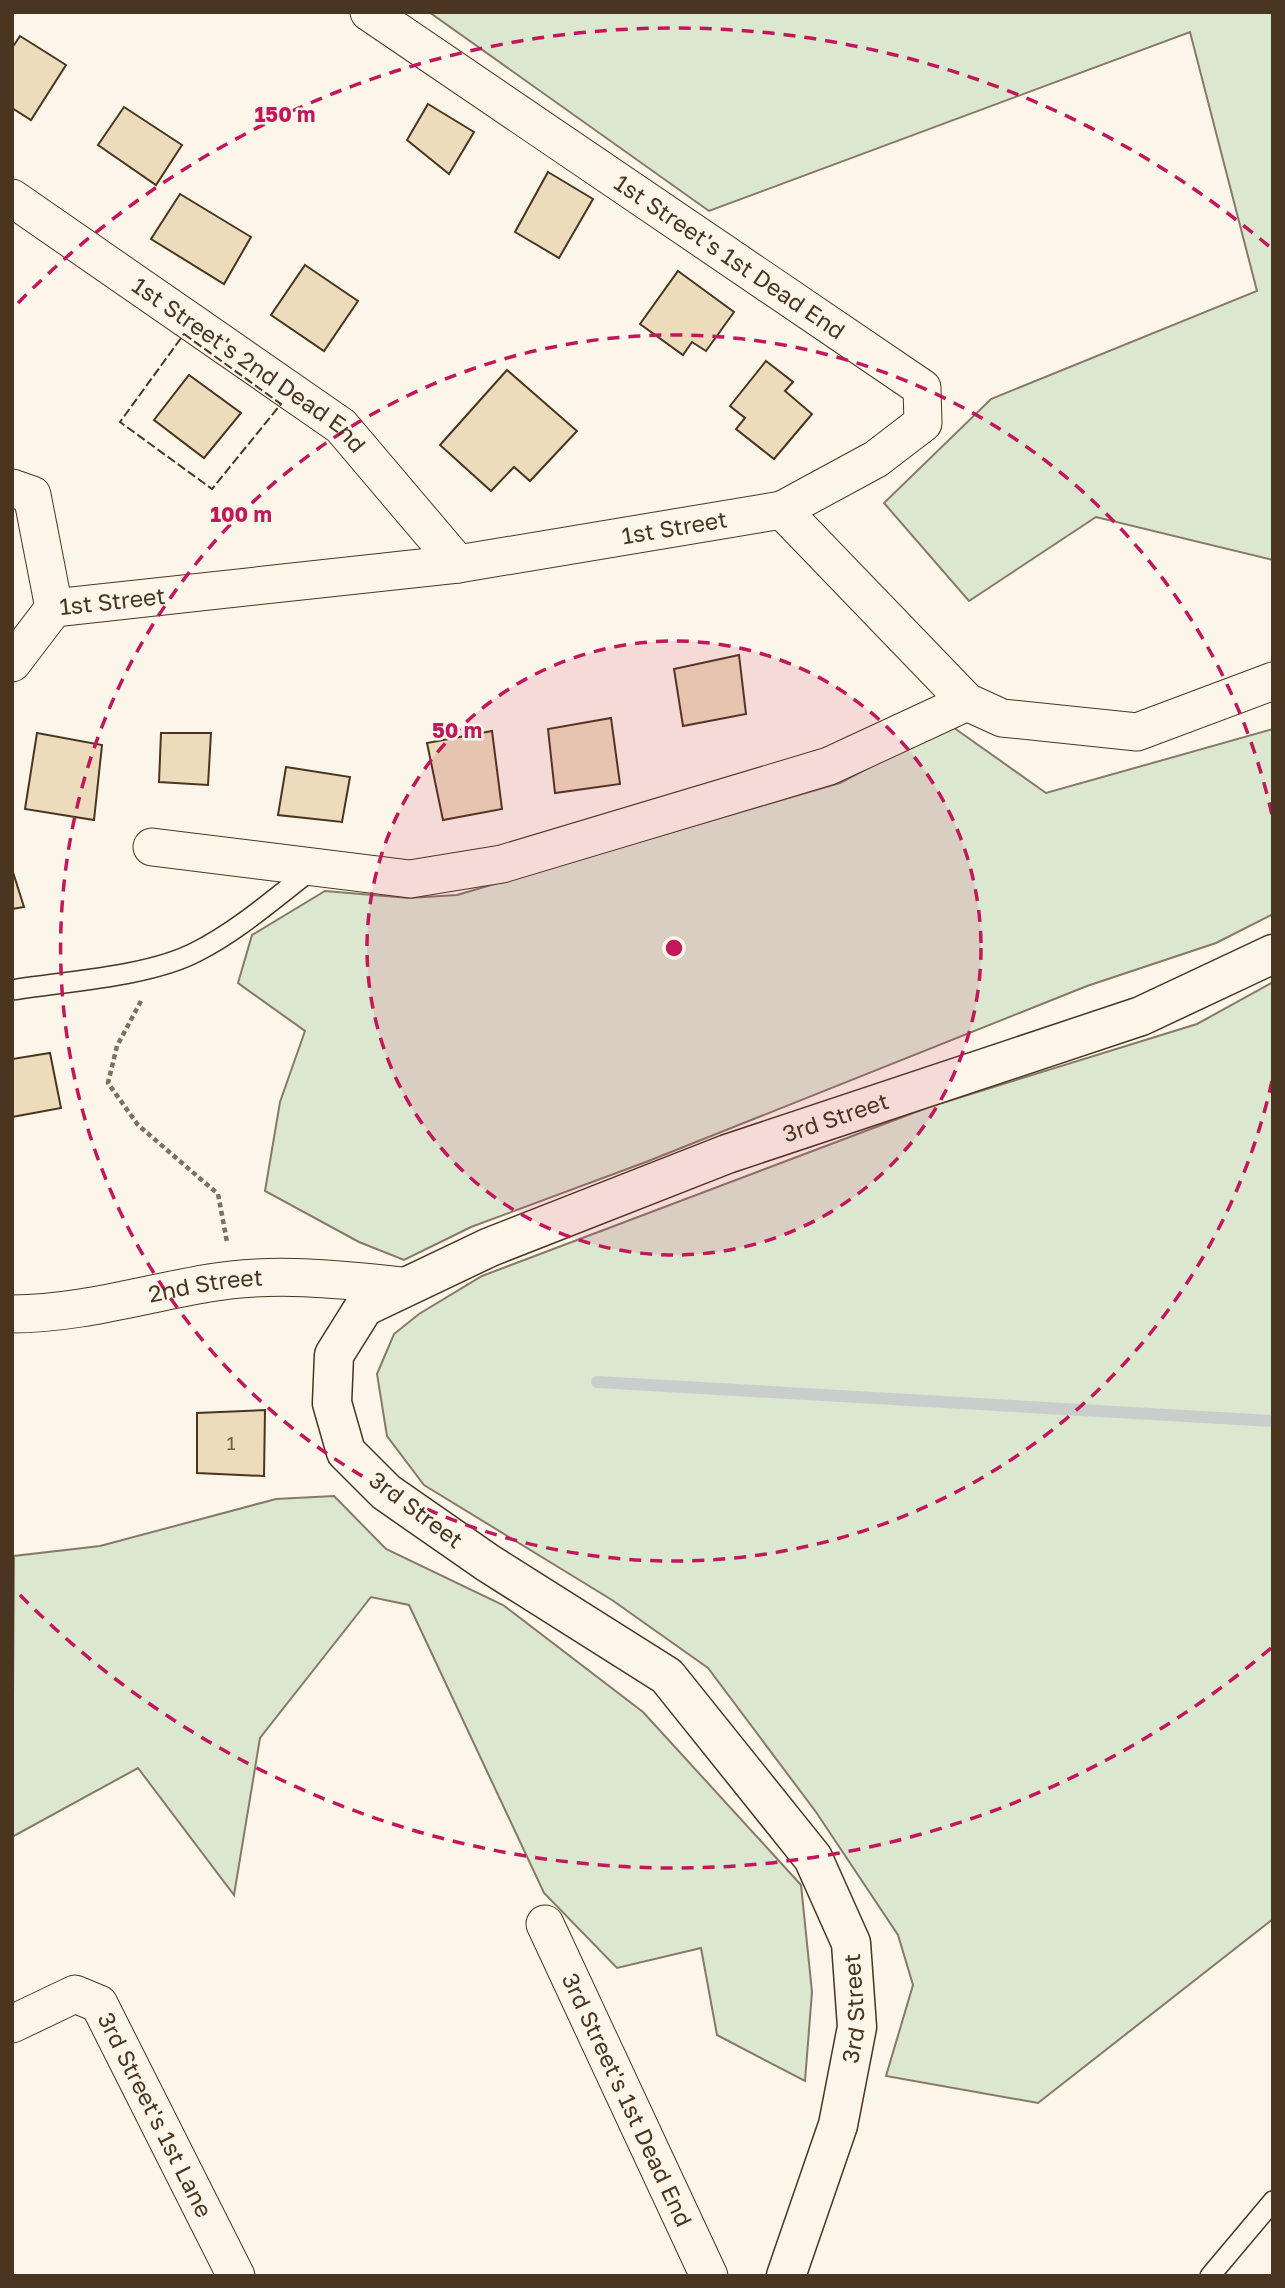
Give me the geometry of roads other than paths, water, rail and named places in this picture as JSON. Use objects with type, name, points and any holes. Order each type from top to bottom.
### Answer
[{"type":"street","name":"1st Street's 1st Dead End","points":[[369,12],[922,388],[923,423],[876,458],[782,510]]},
{"type":"street","name":"1st Street's 2nd Dead End","points":[[12,198],[341,426],[458,564]]},
{"type":"street","points":[[12,488],[32,495],[54,608]]},
{"type":"street","name":"1st Street","points":[[12,663],[54,608],[458,564],[782,510]]},
{"type":"street","points":[[782,510],[968,702],[1002,718],[1137,732],[1273,681]]},
{"type":"street","points":[[152,847],[317,865],[410,879],[502,864],[829,766],[968,702]]},
{"type":"street","name":"3rd Street","points":[[786,2276],[838,2125],[857,2027],[851,1943],[813,1858],[667,1676],[488,1563],[408,1508],[386,1492],[346,1452],[332,1403],[334,1355],[364,1307],[402,1286],[490,1247],[727,1154],[1141,1016],[1273,954]]},
{"type":"street","name":"2nd Street","points":[[12,1314],[56,1314],[233,1281],[315,1276],[402,1286]]},
{"type":"street","name":"3rd Street's 1st Dead End","points":[[545,1924],[709,2276]]},
{"type":"street","name":"3rd Street's 1st Lane","points":[[12,2024],[75,1994],[99,2004],[236,2276]]},
{"type":"lane","points":[[12,990],[162,964],[195,953],[249,918],[317,865]]},
{"type":"lane","points":[[1210,2276],[1273,2201]]},
{"type":"waterway","points":[[597,1382],[1273,1421]]}]
